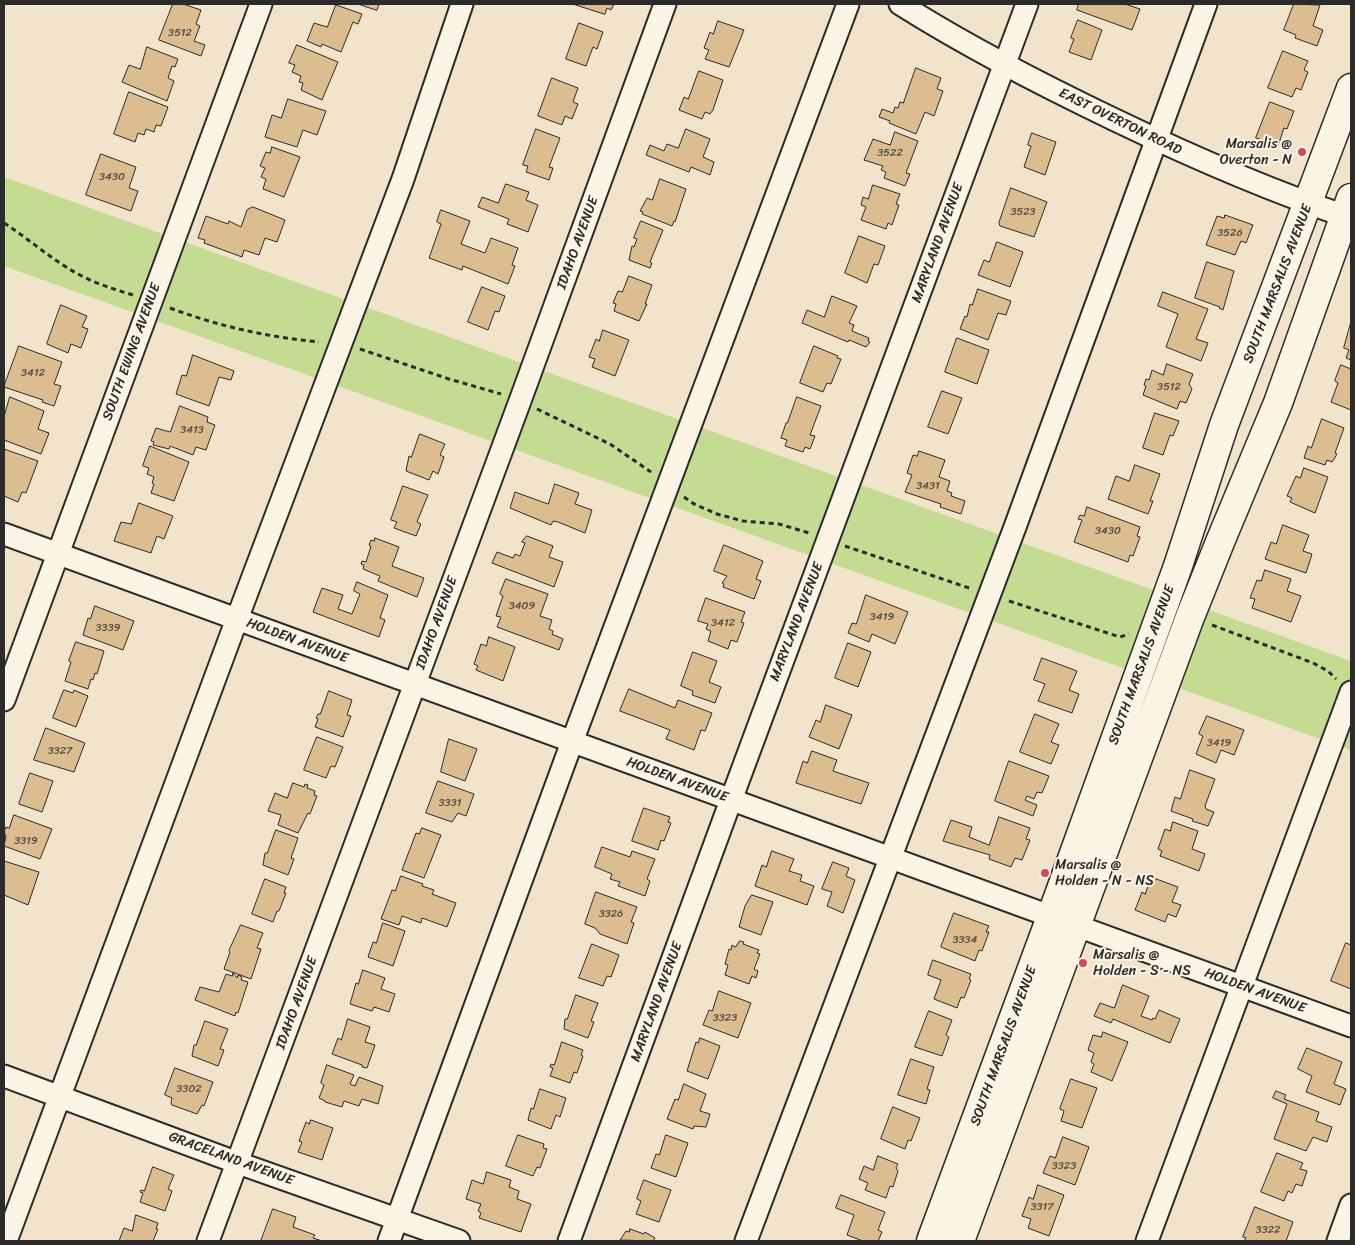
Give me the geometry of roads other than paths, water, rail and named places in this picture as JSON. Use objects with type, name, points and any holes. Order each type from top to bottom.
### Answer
[{"type":"main road","name":"SOUTH MARSALIS AVENUE","points":[[931,1241],[1051,917],[1191,528],[1224,425],[1351,88]]},
{"type":"main road","name":"SOUTH MARSALIS AVENUE","points":[[960,1241],[1190,617],[1278,403],[1349,211]]},
{"type":"street","name":"SOUTH EWING AVENUE","points":[[4,700],[261,4]]},
{"type":"street","points":[[6,1241],[237,619],[403,180],[462,4]]},
{"type":"street","name":"IDAHO AVENUE","points":[[208,1241],[665,4]]},
{"type":"street","points":[[389,1241],[572,742],[848,4]]},
{"type":"street","name":"EAST OVERTON ROAD","points":[[900,4],[921,18],[1004,64],[1156,140],[1213,165],[1309,202],[1349,211]]},
{"type":"street","name":"MARYLAND AVENUE","points":[[569,1241],[1027,4]]},
{"type":"street","points":[[746,1241],[1015,526],[1206,4]]},
{"type":"street","name":"HOLDEN AVENUE","points":[[4,534],[1351,1026]]},
{"type":"street","points":[[1147,1241],[1351,692]]},
{"type":"street","name":"GRACELAND AVENUE","points":[[4,1076],[238,1163],[459,1241]]},
{"type":"street","points":[[1338,1241],[1351,1205]]},
{"type":"place","name":"Marsalis @ Overton - N","points":[[1302,152]]},
{"type":"place","name":"Marsalis @ Holden - N - NS","points":[[1045,873]]},
{"type":"place","name":"Marsalis @ Holden - S - NS","points":[[1083,963]]}]
